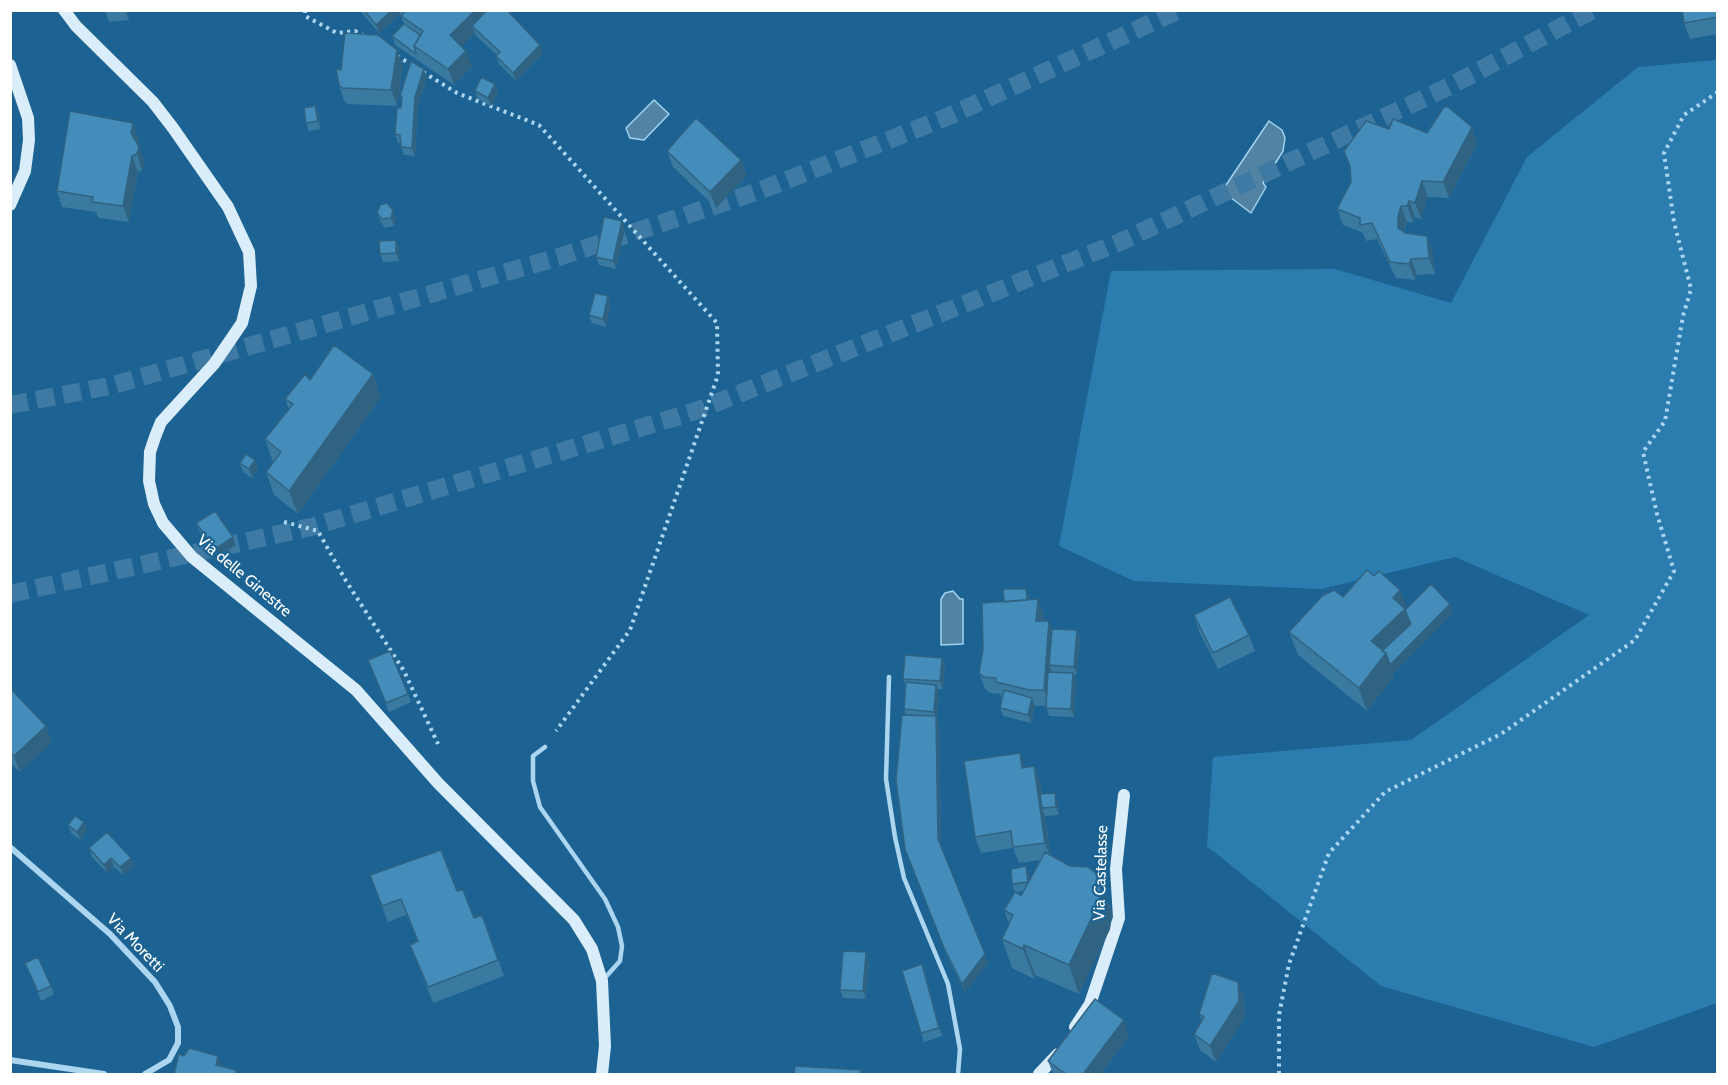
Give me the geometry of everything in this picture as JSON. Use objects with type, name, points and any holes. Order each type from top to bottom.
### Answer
[{"type":"street","name":"Via delle Ginestre","points":[[64,10],[82,33],[160,111],[228,207],[249,252],[251,286],[242,323],[214,364],[161,422],[155,437],[150,453],[149,481],[154,504],[163,523],[192,557],[356,690],[438,783],[574,920],[592,950],[602,981],[605,1046],[602,1074]]},
{"type":"street","points":[[10,65],[28,118],[29,140],[25,171],[10,205]]},
{"type":"street","name":"Via Castelasse","points":[[1039,1074],[1052,1063],[1090,1004],[1119,918],[1116,869],[1124,795]]},
{"type":"street","name":"Via Moretti","points":[[10,846],[110,933],[155,982],[170,1006],[178,1027],[178,1043],[169,1060],[145,1074]]},
{"type":"street","points":[[10,1060],[104,1074]]},
{"type":"lane","points":[[889,677],[886,779],[895,837],[904,878],[948,984],[960,1050],[958,1074]]},
{"type":"lane","points":[[545,747],[533,756],[533,781],[540,807],[605,899],[618,927],[622,946],[620,961],[602,981]]},
{"type":"path","points":[[305,10],[305,16],[337,33],[355,32],[366,36]]},
{"type":"path","points":[[396,55],[456,93],[539,125],[717,323],[718,375],[630,630],[545,747]]},
{"type":"path","points":[[1279,1074],[1279,1015],[1289,964],[1329,852],[1384,792],[1501,734],[1635,640],[1674,571],[1657,514],[1643,452],[1665,421],[1683,316],[1691,289],[1674,222],[1664,153],[1684,115],[1718,92]]},
{"type":"path","points":[[284,522],[318,531],[346,581],[404,671],[440,748],[443,763],[438,783]]},
{"type":"shaded area","points":[[1717,60],[1717,1003],[1594,1047],[1381,986],[1207,846],[1213,757],[1411,740],[1589,615],[1455,557],[1321,589],[1134,581],[1059,546],[1111,271],[1335,269],[1451,303],[1527,157],[1638,67]]},
{"type":"shaded area","points":[[654,100],[669,114],[644,140],[630,138],[626,128]]},
{"type":"shaded area","points":[[1269,121],[1282,130],[1285,138],[1283,151],[1263,183],[1266,187],[1251,213],[1222,191]]},
{"type":"shaded area","points":[[953,591],[960,599],[963,599],[963,644],[941,645],[941,599],[945,593]]},
{"type":"building","points":[[364,10],[392,10],[376,25]]},
{"type":"building","points":[[406,10],[476,10],[450,35],[466,51],[448,69],[414,46],[423,31],[401,16]]},
{"type":"building","points":[[487,10],[507,10],[540,45],[513,73],[496,56],[500,52],[472,26]]},
{"type":"building","points":[[1682,10],[1718,10],[1718,17],[1684,23]]},
{"type":"building","points":[[404,24],[420,35],[414,46],[416,54],[392,36]]},
{"type":"building","points":[[345,33],[378,35],[397,50],[391,90],[342,88],[339,85],[336,69],[341,70]]},
{"type":"building","points":[[411,61],[424,69],[415,97],[412,148],[401,147],[400,135],[395,134],[397,108],[401,108],[402,96],[400,96]]},
{"type":"building","points":[[481,77],[495,84],[488,98],[475,91]]},
{"type":"building","points":[[315,106],[318,121],[306,123],[304,108]]},
{"type":"building","points":[[1444,107],[1448,107],[1472,127],[1443,182],[1422,181],[1415,203],[1409,201],[1407,206],[1401,206],[1398,216],[1398,228],[1405,233],[1427,236],[1429,258],[1411,259],[1409,264],[1390,262],[1372,223],[1360,225],[1360,218],[1337,209],[1351,182],[1350,166],[1344,151],[1366,121],[1389,129],[1393,119],[1427,133]]},
{"type":"building","points":[[70,111],[133,123],[131,133],[139,147],[137,154],[132,156],[123,206],[92,202],[93,197],[57,191]]},
{"type":"building","points":[[696,118],[741,160],[710,192],[667,151]]},
{"type":"building","points":[[387,203],[393,210],[391,218],[382,219],[377,213],[380,205]]},
{"type":"building","points":[[604,217],[622,221],[613,261],[596,257]]},
{"type":"building","points":[[396,240],[396,253],[380,254],[379,241]]},
{"type":"building","points":[[595,293],[608,296],[603,319],[589,315]]},
{"type":"building","points":[[334,345],[373,374],[289,491],[266,472],[281,452],[265,439],[293,404],[285,399],[305,374],[310,380]]},
{"type":"building","points":[[246,454],[255,460],[249,469],[240,463]]},
{"type":"building","points":[[215,511],[233,537],[215,549],[196,523]]},
{"type":"building","points":[[1367,570],[1374,576],[1379,571],[1400,590],[1393,598],[1405,609],[1371,641],[1386,653],[1359,688],[1289,632],[1322,596],[1334,590],[1343,597]]},
{"type":"building","points":[[1431,584],[1450,604],[1390,665],[1386,653],[1382,651],[1411,624],[1405,610]]},
{"type":"building","points":[[1003,589],[1026,589],[1027,600],[1004,602]]},
{"type":"building","points":[[1230,597],[1249,635],[1213,653],[1194,615]]},
{"type":"building","points":[[1038,599],[1036,621],[1049,621],[1044,690],[1029,690],[996,682],[996,678],[984,677],[979,673],[983,650],[982,603]]},
{"type":"building","points":[[1052,629],[1077,630],[1074,667],[1049,665]]},
{"type":"building","points":[[390,651],[408,694],[386,703],[368,660]]},
{"type":"building","points":[[905,655],[942,658],[940,681],[903,679]]},
{"type":"building","points":[[1048,672],[1073,673],[1071,709],[1046,708]]},
{"type":"building","points":[[906,682],[936,685],[934,712],[904,709]]},
{"type":"building","points":[[10,688],[46,726],[14,756],[10,752]]},
{"type":"building","points":[[1004,690],[1032,698],[1028,715],[1000,708]]},
{"type":"building","points":[[902,715],[936,716],[938,839],[985,954],[962,984],[944,948],[905,849],[896,780]]},
{"type":"building","points":[[1020,753],[1022,768],[1034,766],[1045,843],[1013,847],[1011,831],[975,837],[964,761]]},
{"type":"building","points":[[1055,793],[1056,807],[1042,808],[1040,794]]},
{"type":"building","points":[[75,816],[84,822],[77,832],[68,825]]},
{"type":"building","points":[[107,832],[131,858],[120,867],[111,858],[104,865],[89,848]]},
{"type":"building","points":[[441,850],[457,891],[463,890],[474,918],[482,915],[498,960],[428,987],[410,945],[418,941],[401,899],[382,906],[370,875]]},
{"type":"building","points":[[1045,852],[1070,866],[1088,867],[1097,874],[1101,883],[1100,900],[1069,965],[1024,945],[1023,949],[1002,939],[1013,915],[1004,910],[1015,892],[1021,896]]},
{"type":"building","points":[[1026,866],[1028,882],[1012,884],[1011,869]]},
{"type":"building","points":[[843,951],[866,952],[863,991],[840,990]]},
{"type":"building","points":[[38,957],[51,986],[38,992],[25,963]]},
{"type":"building","points":[[922,964],[939,1028],[921,1033],[902,971]]},
{"type":"building","points":[[1212,973],[1238,982],[1239,1001],[1210,1046],[1194,1034],[1204,1017],[1199,1014]]},
{"type":"building","points":[[1095,999],[1124,1020],[1083,1074],[1066,1074],[1048,1061]]},
{"type":"building","points":[[189,1048],[218,1056],[216,1065],[236,1070],[236,1074],[174,1074],[179,1054],[184,1056]]},
{"type":"building","points":[[795,1066],[861,1070],[861,1074],[794,1074]]},
{"type":"tunnel","points":[[10,405],[110,386],[559,257],[759,191],[947,117],[1179,10]]},
{"type":"tunnel","points":[[10,594],[311,527],[696,411],[1120,242],[1450,86],[1593,10]]}]
